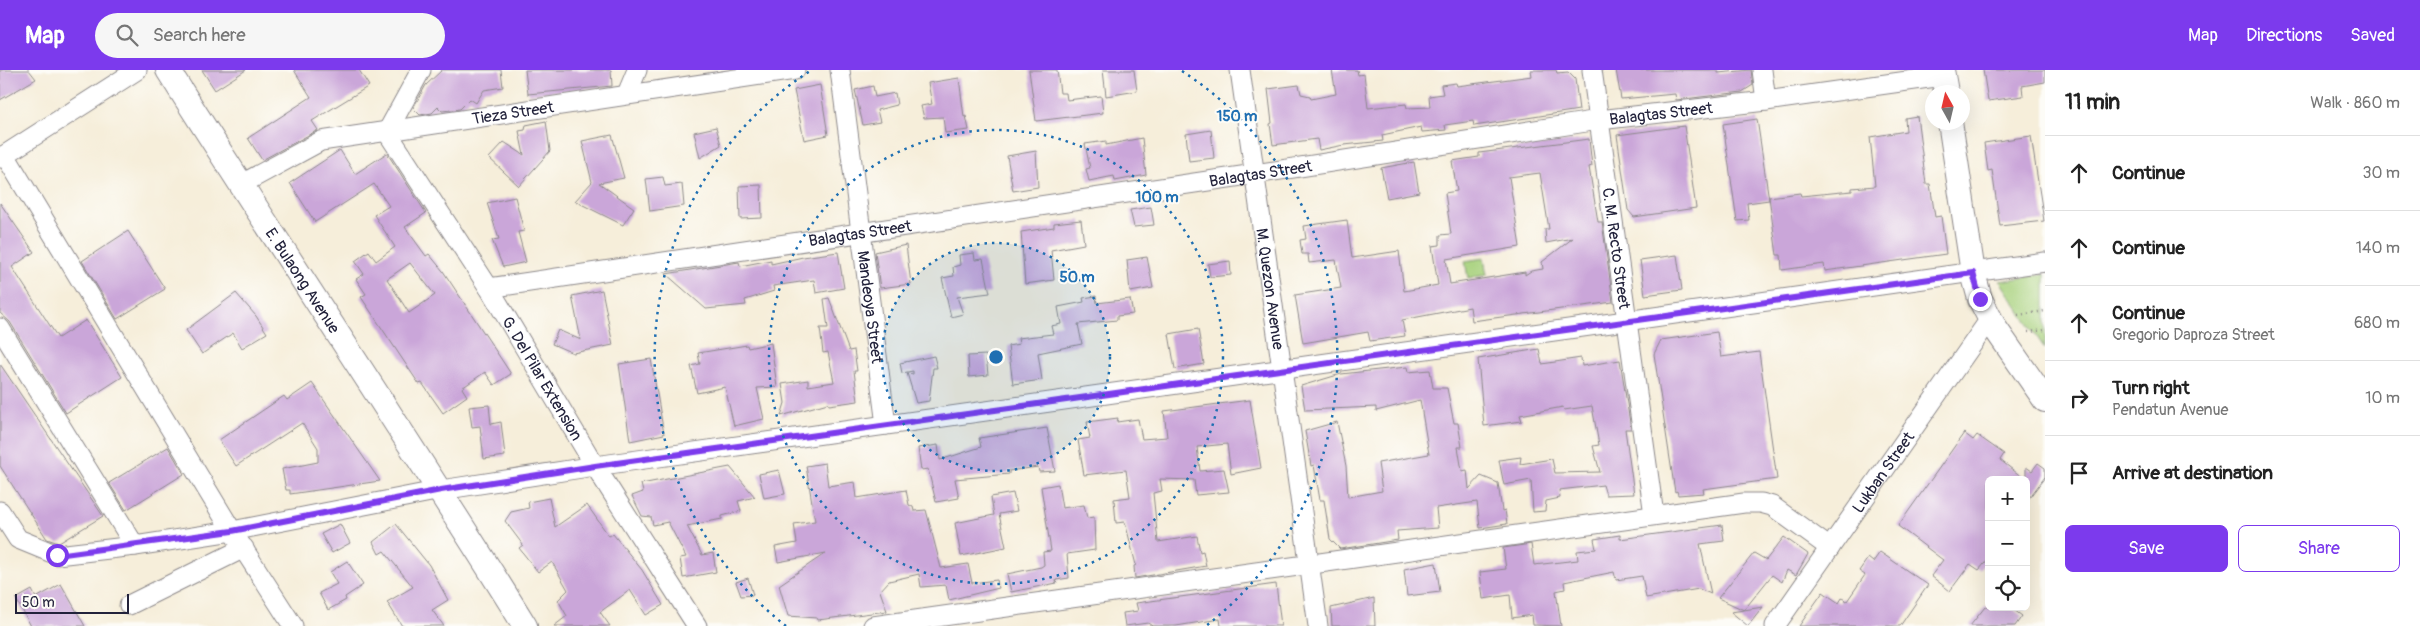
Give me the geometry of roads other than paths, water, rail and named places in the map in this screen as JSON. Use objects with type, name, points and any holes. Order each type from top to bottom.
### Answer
[{"type":"main road","name":"E. Bulaong Avenue","points":[[168,70],[240,185],[441,490],[525,626]]},
{"type":"main road","points":[[1951,130],[1973,273],[1980,299],[1990,319],[2045,400]]},
{"type":"street","points":[[137,70],[2,157],[292,626]]},
{"type":"street","points":[[387,132],[421,70]]},
{"type":"street","points":[[627,94],[637,70]]},
{"type":"street","name":"Tieza Street","points":[[240,185],[321,141],[795,70]]},
{"type":"street","name":"Mandeoya Street","points":[[840,70],[886,425]]},
{"type":"street","name":"M. Quezon Avenue","points":[[1240,70],[1318,626]]},
{"type":"street","name":"C. M. Recto Street","points":[[1592,70],[1654,515]]},
{"type":"street","points":[[1762,70],[1766,101]]},
{"type":"street","name":"Balagtas Street","points":[[489,288],[1255,174],[1599,120],[1944,79]]},
{"type":"street","name":"G. Del Pilar Extension","points":[[387,132],[489,288],[595,466],[697,626]]},
{"type":"street","points":[[0,511],[9,542],[57,555],[135,546],[232,531],[441,490],[595,466],[2045,263]]},
{"type":"street","name":"Lukban Street","points":[[1775,626],[1990,319]]},
{"type":"street","points":[[0,328],[135,546]]},
{"type":"street","points":[[885,625],[1744,503],[1760,503],[1778,510],[1830,548]]},
{"type":"street","points":[[129,605],[220,562],[244,548]]}]
